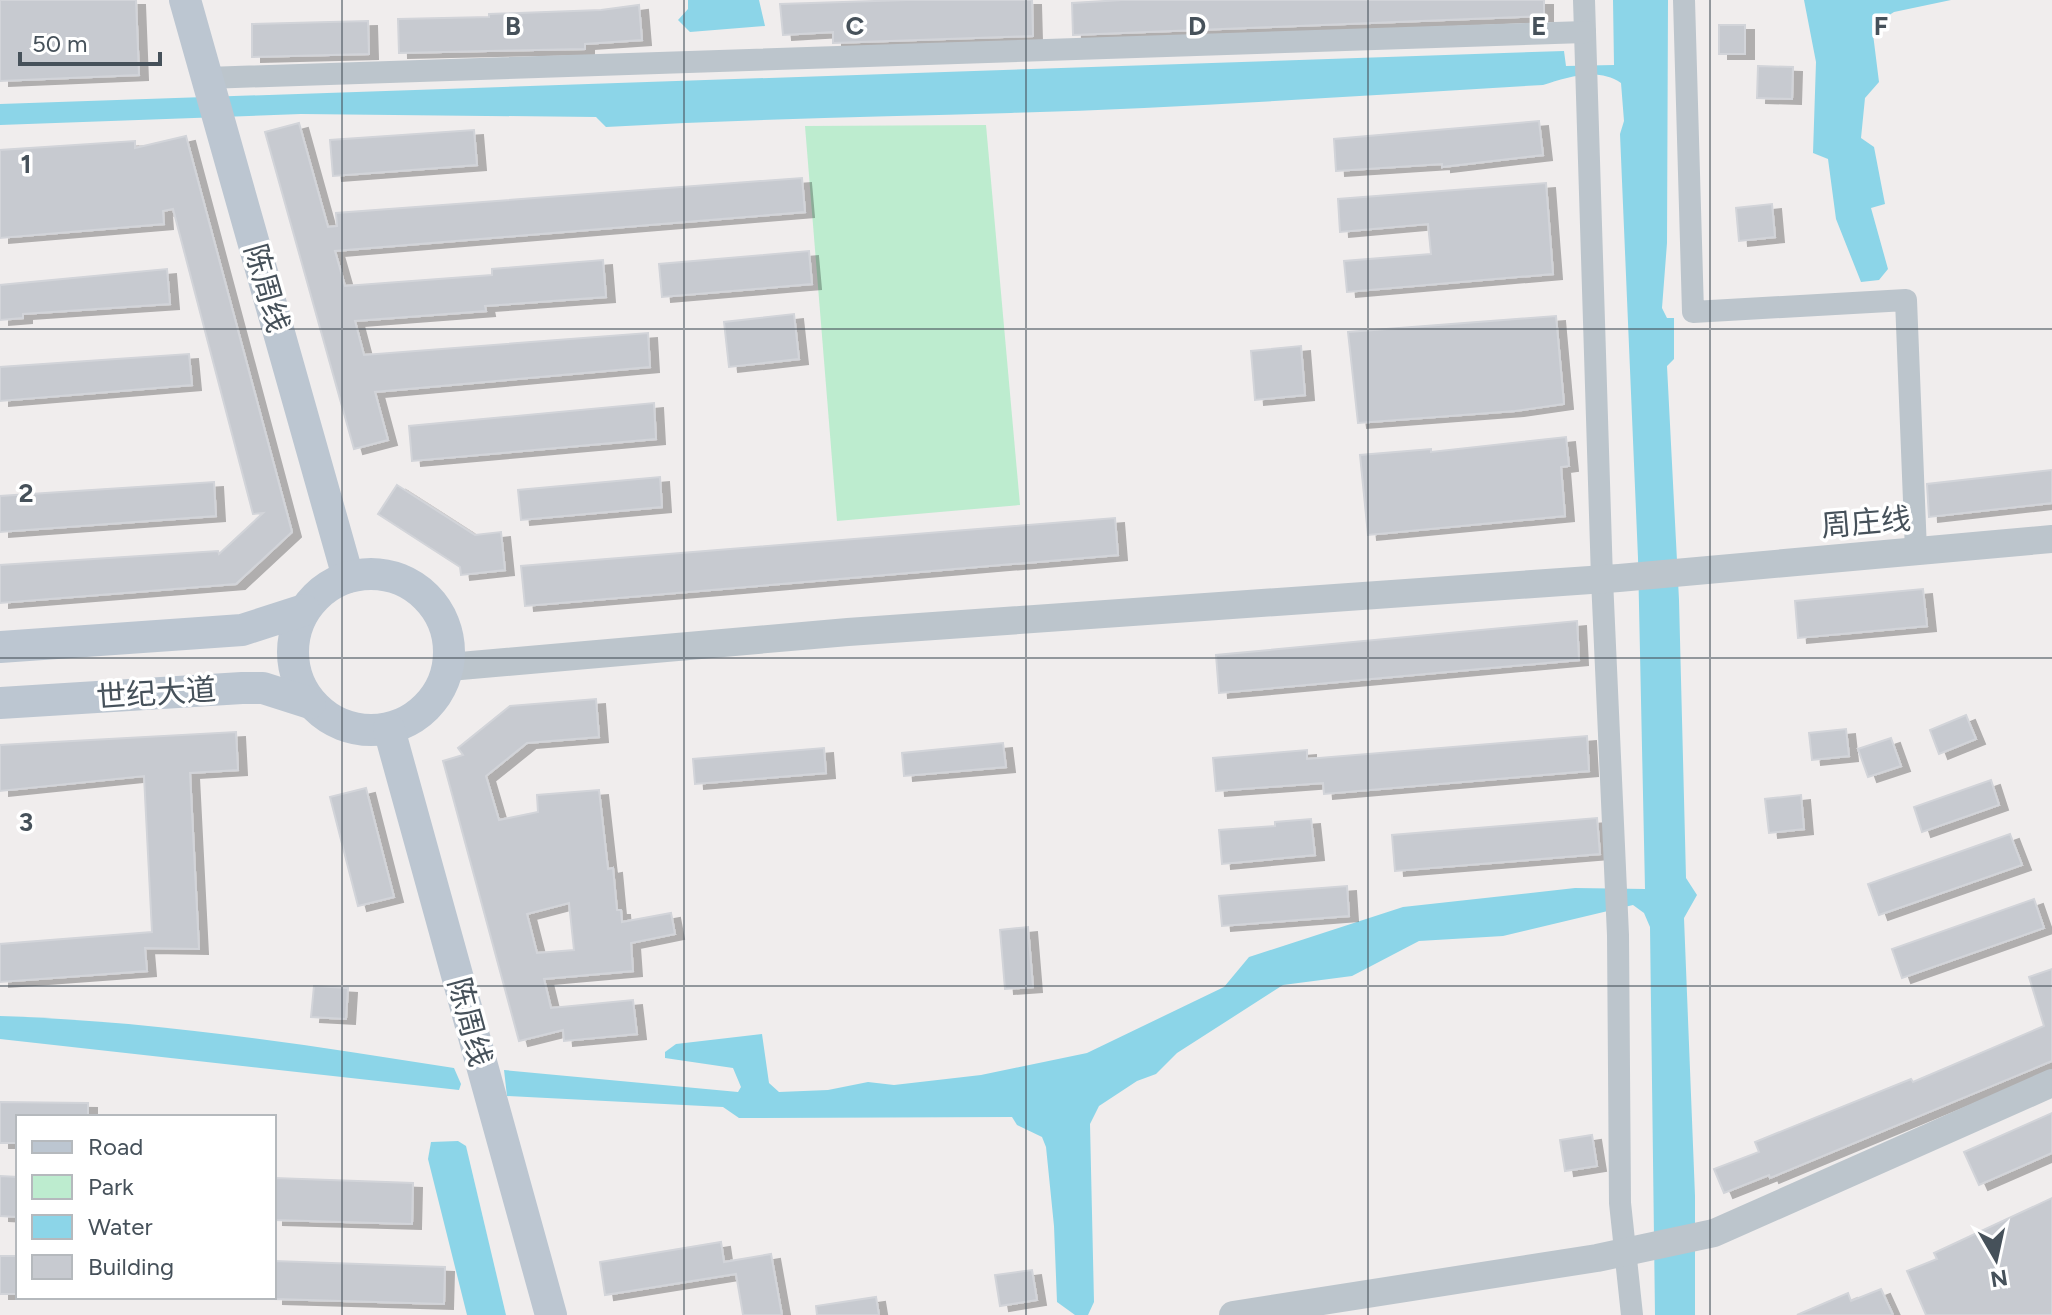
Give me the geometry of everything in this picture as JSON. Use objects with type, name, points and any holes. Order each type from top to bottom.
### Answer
[{"type":"main road","name":"陈周线","points":[[185,0],[348,577]]},
{"type":"main road","points":[[375,574],[401,579],[424,594],[441,615],[450,641],[449,667],[438,695],[417,717],[389,729],[360,731],[332,721],[310,703],[295,674],[293,641],[304,610],[323,589],[348,577],[375,574]]},
{"type":"main road","name":"世纪大道","points":[[0,647],[242,630],[304,610]]},
{"type":"main road","name":"世纪大道","points":[[0,703],[242,688],[263,688],[310,703]]},
{"type":"main road","name":"陈周线","points":[[389,729],[551,1315]]},
{"type":"street","points":[[1584,0],[1610,579],[1620,1203],[1634,1252],[1632,1315]]},
{"type":"street","points":[[1684,0],[1693,312],[1906,300],[1916,551]]},
{"type":"street","points":[[207,78],[1585,32]]},
{"type":"street","name":"周庄线","points":[[449,667],[848,632],[1686,573],[2052,539]]},
{"type":"street","points":[[1233,1315],[1634,1252],[1714,1233],[2052,1083]]},
{"type":"green space","points":[[986,125],[1020,505],[837,521],[805,126]]},
{"type":"water","points":[[688,0],[759,0],[765,26],[690,32],[678,20],[688,9]]},
{"type":"water","points":[[1613,0],[1668,0],[1667,243],[1662,308],[1667,318],[1674,318],[1674,359],[1667,366],[1679,600],[1686,878],[1697,895],[1684,918],[1695,1196],[1695,1315],[1655,1315],[1650,927],[1644,913],[1633,905],[1503,936],[1419,941],[1352,976],[1283,985],[1177,1053],[1156,1074],[1137,1081],[1099,1106],[1090,1124],[1094,1302],[1088,1315],[1075,1315],[1057,1302],[1046,1147],[1042,1137],[1017,1125],[1012,1117],[739,1118],[723,1107],[507,1096],[504,1070],[738,1092],[741,1087],[733,1068],[665,1058],[665,1052],[676,1044],[762,1034],[769,1083],[779,1092],[828,1090],[868,1082],[894,1085],[981,1075],[1087,1053],[1224,987],[1249,957],[1403,907],[1575,888],[1645,889],[1638,558],[1620,134],[1624,121],[1621,83],[1593,74],[1543,85],[1211,105],[606,127],[596,117],[301,114],[0,125],[0,104],[1564,51],[1566,66],[1614,65]]},
{"type":"water","points":[[1804,0],[1951,0],[1894,12],[1872,26],[1879,82],[1865,98],[1861,138],[1874,147],[1885,204],[1871,208],[1888,269],[1879,280],[1861,282],[1836,219],[1828,159],[1813,153],[1816,62]]},
{"type":"water","points":[[0,1016],[171,1028],[341,1050],[454,1068],[461,1084],[459,1090],[0,1039]]},
{"type":"water","points":[[458,1141],[466,1146],[506,1315],[467,1315],[428,1159],[431,1142]]},
{"type":"building","points":[[0,0],[136,0],[139,75],[0,81]]},
{"type":"building","points":[[1032,0],[1033,36],[833,43],[833,32],[783,35],[780,4]]},
{"type":"building","points":[[1122,0],[1544,0],[1544,16],[1073,35],[1072,3]]},
{"type":"building","points":[[639,5],[642,40],[585,44],[585,49],[399,53],[398,19],[489,17],[489,14],[601,10]]},
{"type":"building","points":[[368,21],[369,54],[252,57],[252,24]]},
{"type":"building","points":[[1719,25],[1745,25],[1745,54],[1719,54]]},
{"type":"building","points":[[1758,66],[1793,67],[1792,99],[1757,98]]},
{"type":"building","points":[[1539,121],[1543,155],[1442,167],[1442,164],[1336,171],[1334,139]]},
{"type":"building","points":[[299,123],[328,227],[337,226],[336,213],[802,178],[805,212],[335,251],[345,286],[492,275],[492,269],[603,260],[606,297],[485,306],[486,311],[355,321],[364,355],[648,333],[650,367],[375,392],[388,440],[354,449],[265,132]]},
{"type":"building","points":[[474,130],[477,165],[333,176],[330,140]]},
{"type":"building","points":[[186,136],[292,532],[236,584],[0,603],[0,565],[218,551],[219,554],[263,513],[253,514],[173,209],[163,211],[164,224],[0,238],[0,150],[135,141],[135,148]]},
{"type":"building","points":[[1546,183],[1553,274],[1347,292],[1344,261],[1431,254],[1428,224],[1340,232],[1338,199]]},
{"type":"building","points":[[1772,204],[1775,237],[1739,241],[1736,208]]},
{"type":"building","points":[[809,251],[812,284],[662,297],[659,264]]},
{"type":"building","points":[[167,269],[170,304],[23,314],[23,318],[0,320],[0,285]]},
{"type":"building","points":[[794,314],[799,359],[729,367],[724,322]]},
{"type":"building","points":[[1556,316],[1564,404],[1515,411],[1358,423],[1348,332]]},
{"type":"building","points":[[1301,346],[1305,395],[1255,400],[1251,351]]},
{"type":"building","points":[[189,354],[192,385],[0,401],[0,367]]},
{"type":"building","points":[[654,403],[656,439],[412,461],[409,426]]},
{"type":"building","points":[[1566,437],[1569,466],[1561,467],[1565,516],[1368,535],[1360,455],[1431,449],[1431,452]]},
{"type":"building","points":[[2052,470],[2052,503],[1929,517],[1927,484]]},
{"type":"building","points":[[660,477],[662,507],[521,520],[518,490]]},
{"type":"building","points":[[214,482],[216,516],[0,532],[0,496]]},
{"type":"building","points":[[397,485],[475,535],[501,532],[505,570],[461,575],[460,567],[378,514]]},
{"type":"building","points":[[1115,518],[1118,555],[525,606],[521,566]]},
{"type":"building","points":[[1923,589],[1927,626],[1798,638],[1795,601]]},
{"type":"building","points":[[1577,621],[1579,660],[1219,693],[1216,655]]},
{"type":"building","points":[[596,699],[599,737],[527,743],[486,776],[499,820],[538,812],[537,795],[599,790],[608,869],[613,868],[617,910],[621,910],[622,922],[671,913],[675,934],[631,943],[633,971],[544,979],[551,1008],[633,1000],[637,1034],[564,1041],[563,1030],[519,1041],[443,761],[463,755],[458,748],[510,706]],"holes":[[[569,903],[574,950],[537,953],[527,914]]]},
{"type":"building","points":[[1966,715],[1976,739],[1939,754],[1930,730]]},
{"type":"building","points":[[1846,729],[1849,756],[1812,760],[1809,733]]},
{"type":"building","points":[[236,732],[238,770],[190,773],[199,949],[145,948],[147,971],[0,982],[0,944],[152,932],[144,776],[0,791],[0,745]]},
{"type":"building","points":[[1587,736],[1589,771],[1324,794],[1323,783],[1216,791],[1213,758],[1307,750],[1307,759]]},
{"type":"building","points":[[1891,738],[1901,766],[1868,777],[1858,749]]},
{"type":"building","points":[[1003,743],[1006,767],[904,776],[902,753]]},
{"type":"building","points":[[824,748],[826,773],[695,784],[693,759]]},
{"type":"building","points":[[1991,780],[1999,805],[1922,832],[1914,807]]},
{"type":"building","points":[[366,788],[394,897],[358,906],[330,797]]},
{"type":"building","points":[[1801,795],[1804,829],[1769,833],[1765,799]]},
{"type":"building","points":[[1597,818],[1600,854],[1395,871],[1392,835]]},
{"type":"building","points":[[1311,819],[1315,855],[1222,864],[1219,830],[1275,826],[1275,822]]},
{"type":"building","points":[[2010,834],[2022,865],[1879,915],[1868,884]]},
{"type":"building","points":[[1347,886],[1349,916],[1222,926],[1219,896]]},
{"type":"building","points":[[2034,899],[2044,928],[1902,978],[1892,949]]},
{"type":"building","points":[[1028,927],[1033,987],[1005,989],[1000,930]]},
{"type":"building","points":[[2052,969],[2052,1061],[1770,1178],[1769,1175],[1724,1193],[1714,1169],[1759,1152],[1755,1142],[1911,1079],[1913,1082],[2044,1026],[2029,977]]},
{"type":"building","points":[[314,986],[348,988],[346,1019],[311,1017]]},
{"type":"building","points":[[0,1102],[88,1103],[88,1115],[16,1115],[16,1143],[0,1143]]},
{"type":"building","points":[[2052,1113],[2052,1153],[1979,1185],[1964,1152]]},
{"type":"building","points":[[1592,1135],[1597,1166],[1565,1171],[1560,1140]]},
{"type":"building","points":[[0,1176],[16,1177],[16,1217],[0,1216]]},
{"type":"building","points":[[276,1178],[413,1183],[412,1224],[276,1220]]},
{"type":"building","points":[[2052,1198],[2052,1315],[1926,1315],[1907,1271],[1937,1259],[1934,1253]]},
{"type":"building","points":[[721,1242],[724,1262],[771,1254],[782,1315],[743,1315],[736,1274],[605,1295],[600,1262]]},
{"type":"building","points":[[0,1256],[16,1256],[16,1294],[0,1294]]},
{"type":"building","points":[[276,1261],[445,1267],[444,1304],[274,1299]]},
{"type":"building","points":[[1032,1270],[1037,1300],[1000,1306],[995,1275]]},
{"type":"building","points":[[1881,1289],[1893,1315],[1797,1315],[1848,1293],[1851,1301]]},
{"type":"building","points":[[876,1297],[879,1315],[817,1315],[816,1306]]}]
